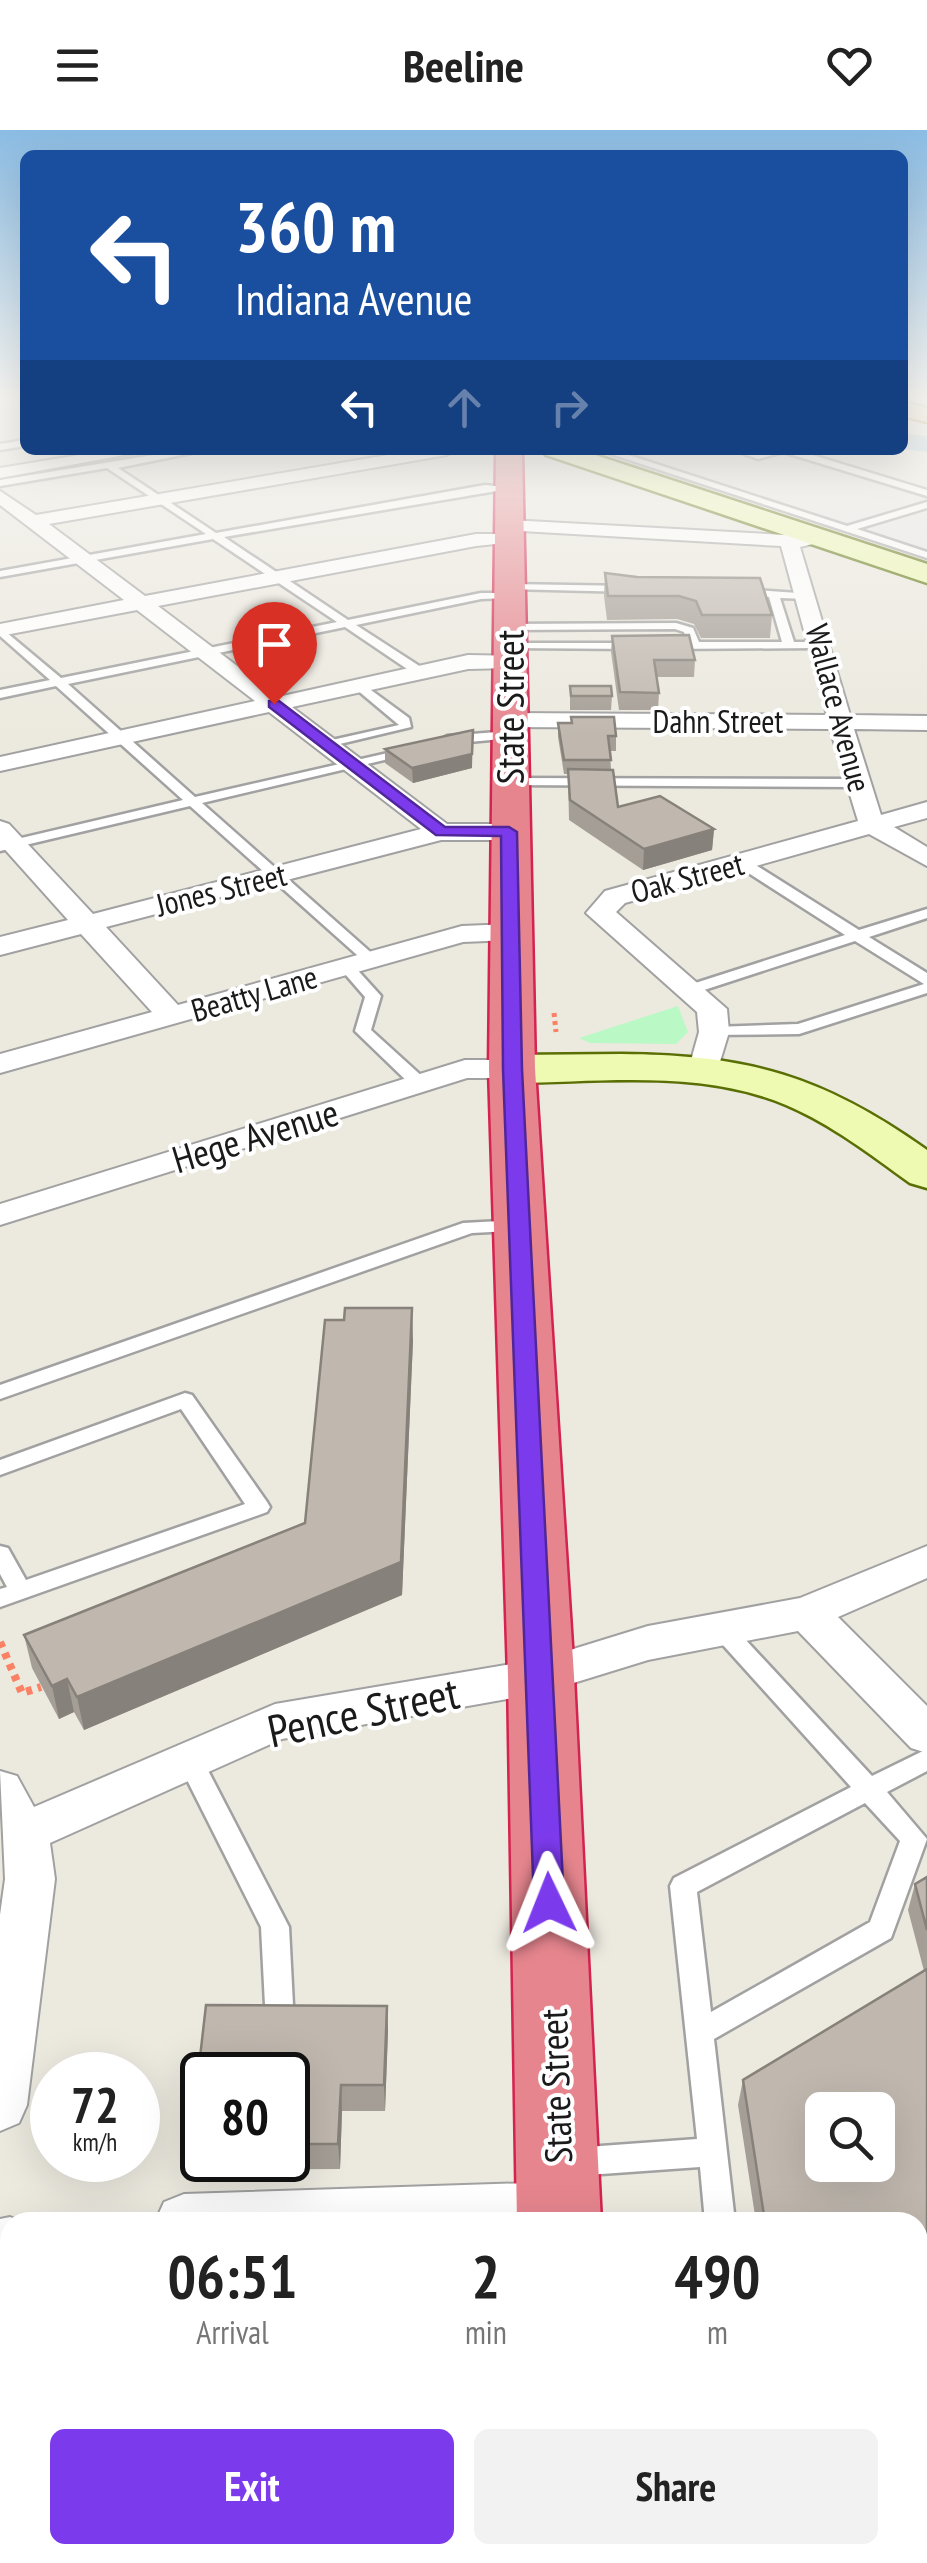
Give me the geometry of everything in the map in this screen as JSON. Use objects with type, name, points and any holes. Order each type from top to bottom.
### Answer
[{"type":"highway","name":"State Street","points":[[509,509],[512,1069],[541,1676],[558,2198]]},
{"type":"street","points":[[17,509],[441,832]]},
{"type":"street","points":[[33,521],[104,509]]},
{"type":"street","points":[[730,509],[927,574]]},
{"type":"street","points":[[0,630],[509,532],[815,537]]},
{"type":"street","name":"Wallace Avenue","points":[[815,537],[808,596],[856,783],[873,826],[927,858]]},
{"type":"street","points":[[0,764],[468,662],[509,623]]},
{"type":"street","name":"Dahn Street","points":[[509,728],[927,723]]},
{"type":"street","name":"Oak Street","points":[[709,1052],[712,1009],[692,989],[619,934],[600,913],[615,897],[927,810]]},
{"type":"street","name":"Jones Street","points":[[0,946],[441,832],[509,832]]},
{"type":"street","points":[[4,840],[172,1016]]},
{"type":"street","name":"Beatty Lane","points":[[0,1064],[462,934],[510,932]]},
{"type":"street","points":[[512,1069],[709,1052],[860,1125],[927,1173]]},
{"type":"street","name":"Hege Avenue","points":[[0,1214],[465,1069],[512,1069]]},
{"type":"street","name":"Pence Street","points":[[12,1846],[276,1722],[541,1676],[648,1643],[808,1613],[927,1560]]},
{"type":"street","points":[[808,1613],[927,1735]]},
{"type":"street","points":[[0,1790],[12,1846],[30,1878],[0,2105]]},
{"type":"street","points":[[340,2212],[558,2198]]},
{"type":"lane","points":[[174,509],[420,672]]},
{"type":"lane","points":[[0,574],[370,509]]},
{"type":"lane","points":[[746,509],[815,537],[927,554]]},
{"type":"lane","points":[[815,537],[915,509]]},
{"type":"lane","points":[[509,623],[655,590]]},
{"type":"lane","points":[[730,592],[808,596]]},
{"type":"lane","points":[[0,694],[481,596],[509,623],[694,646],[821,644]]},
{"type":"lane","points":[[774,597],[789,644]]},
{"type":"lane","points":[[509,623],[676,626],[689,630],[694,646]]},
{"type":"lane","points":[[0,630],[276,875],[359,963],[373,996],[363,1030],[420,1083]]},
{"type":"lane","points":[[327,744],[411,732],[405,722],[360,686]]},
{"type":"lane","points":[[4,840],[509,728]]},
{"type":"lane","points":[[509,782],[856,783]]},
{"type":"lane","points":[[741,862],[927,984]]},
{"type":"lane","points":[[692,989],[927,914]]},
{"type":"lane","points":[[709,1052],[799,1029],[927,984]]},
{"type":"lane","points":[[0,1392],[470,1227],[519,1226]]},
{"type":"lane","points":[[0,1468],[185,1400],[259,1507],[10,1595],[0,1554]]},
{"type":"lane","points":[[701,2032],[881,1930],[914,1839],[722,1629]]},
{"type":"lane","points":[[719,2212],[683,1886],[927,1759]]},
{"type":"lane","points":[[190,1760],[275,1927],[280,2005]]},
{"type":"lane","points":[[558,2198],[713,2152]]},
{"type":"path","points":[[0,1642],[22,1693],[42,1686]]},
{"type":"green space","points":[[678,1006],[688,1032],[676,1044],[590,1043],[579,1038]]},
{"type":"shaded area","points":[[774,509],[927,509],[927,558]]},
{"type":"building","points":[[605,573],[760,578],[772,615],[702,615],[696,601],[679,596],[608,596]]},
{"type":"building","points":[[689,635],[695,660],[654,660],[659,693],[620,692],[612,636]]},
{"type":"building","points":[[570,686],[611,686],[612,696],[571,696]]},
{"type":"building","points":[[571,717],[614,717],[616,736],[608,736],[611,760],[564,760],[558,723],[572,723]]},
{"type":"building","points":[[473,730],[472,754],[412,768],[385,749]]},
{"type":"building","points":[[568,769],[613,770],[618,807],[660,796],[714,829],[644,849],[570,800]]},
{"type":"building","points":[[345,1308],[412,1308],[401,1562],[77,1697],[67,1679],[52,1686],[24,1635],[305,1523],[325,1320],[344,1320]]},
{"type":"building","points":[[927,1877],[927,1930],[915,1884]]},
{"type":"building","points":[[927,1969],[927,2212],[763,2212],[743,2080]]},
{"type":"building","points":[[206,2005],[387,2006],[384,2085],[341,2085],[338,2144],[310,2144],[310,2052],[201,2052]]},
{"type":"route","points":[[274,704],[441,832],[509,832],[512,1069],[549,1903]]}]
